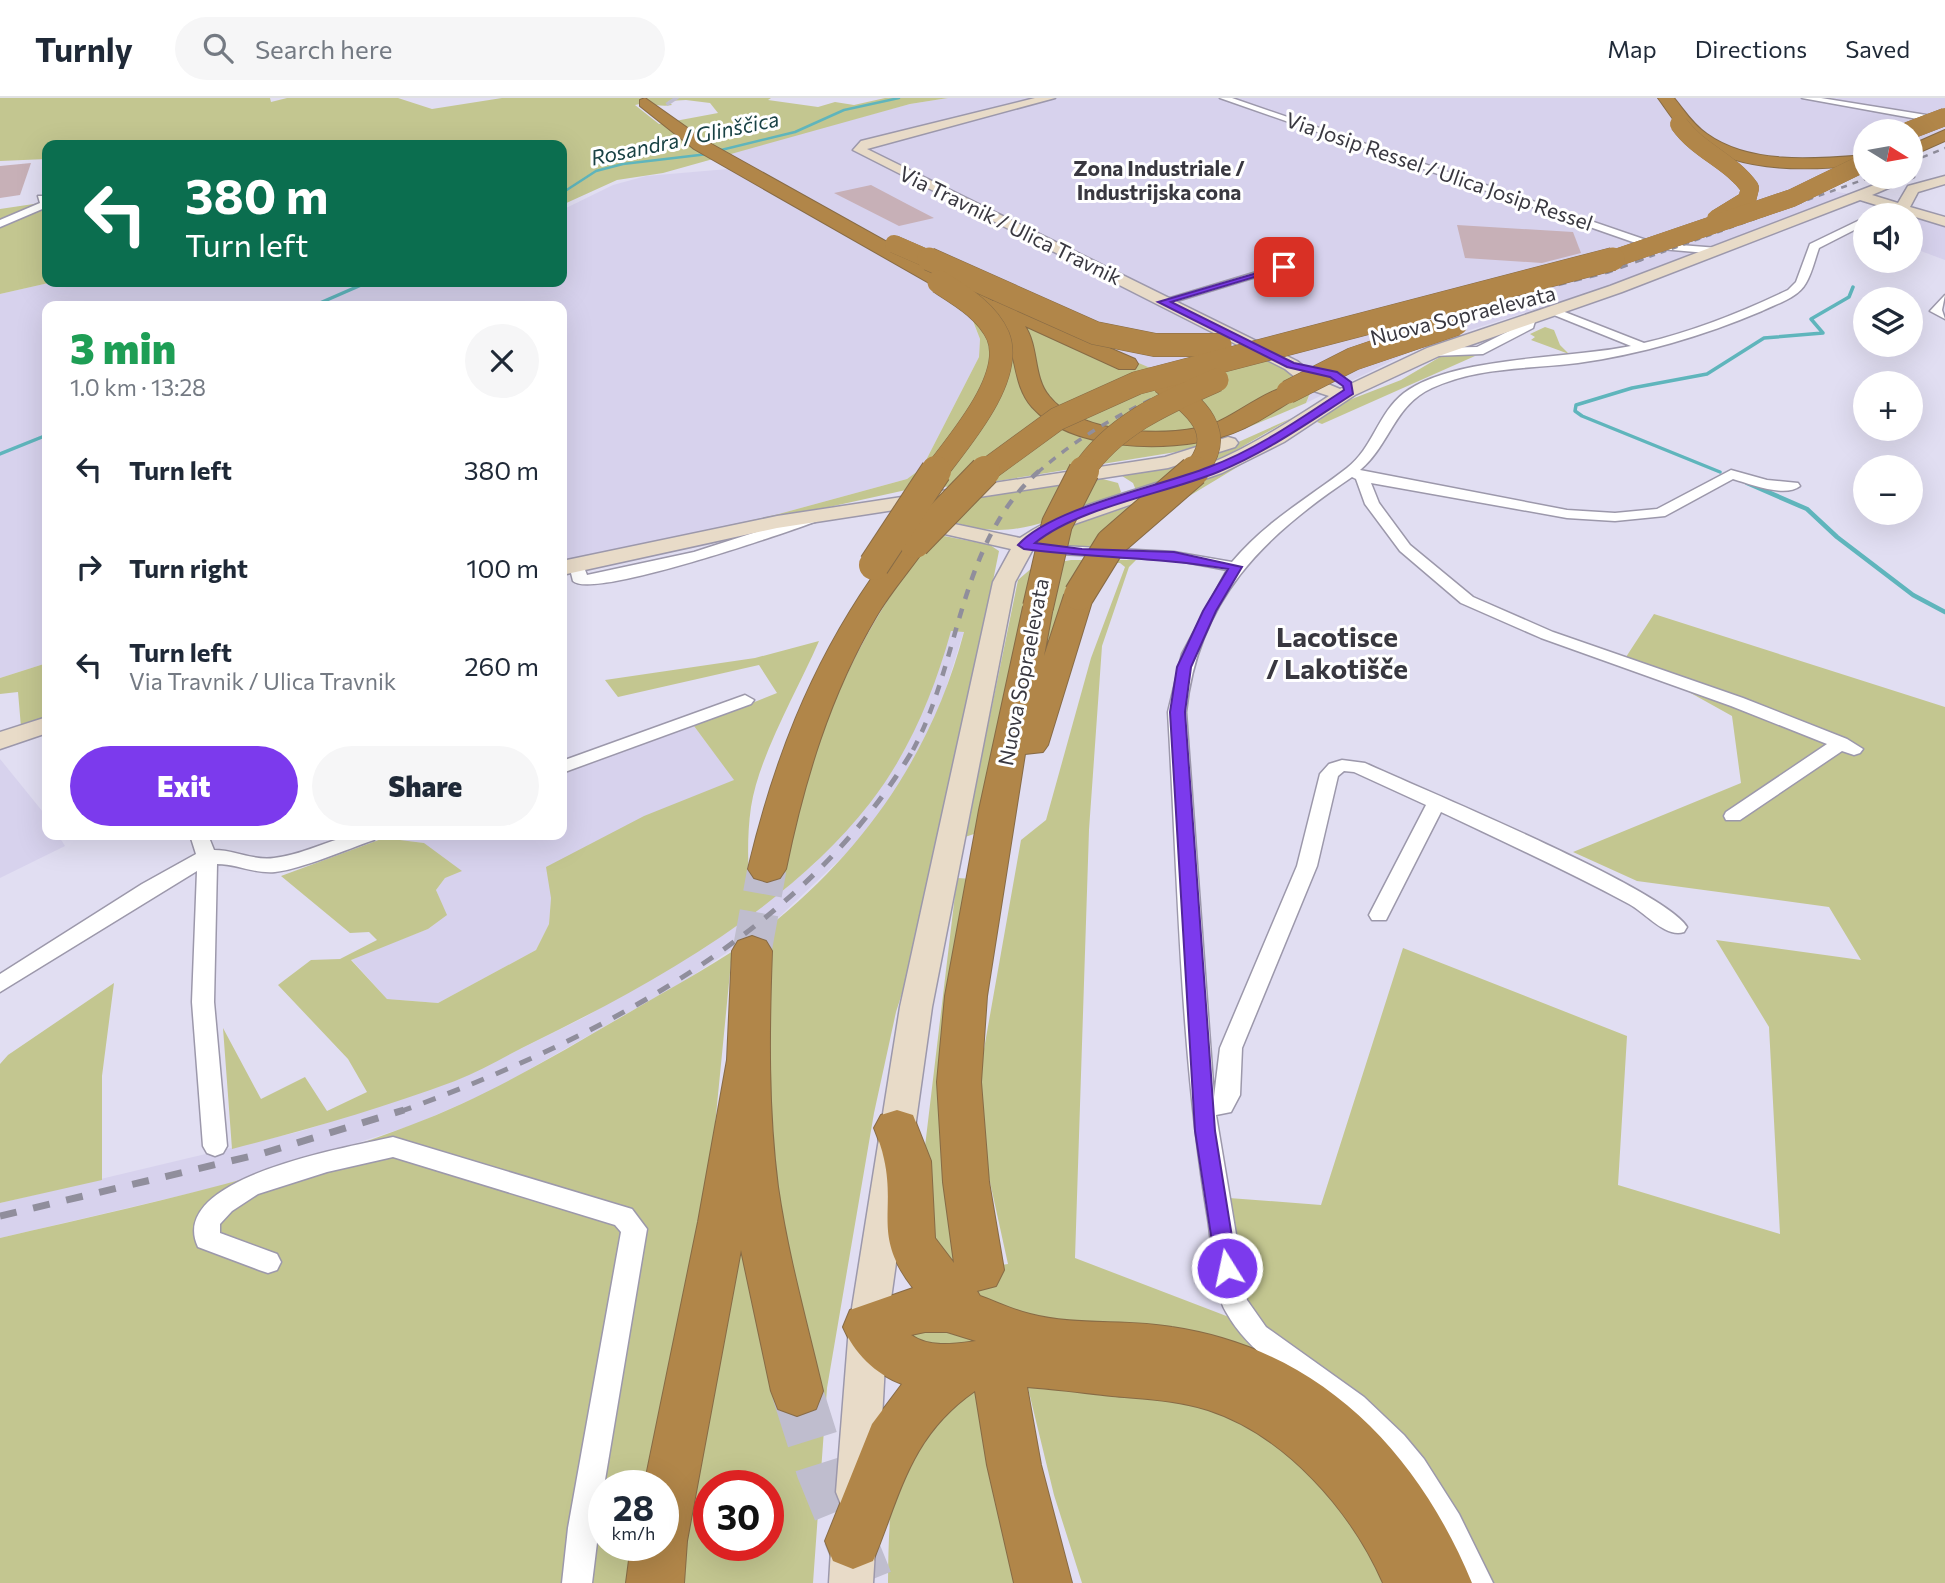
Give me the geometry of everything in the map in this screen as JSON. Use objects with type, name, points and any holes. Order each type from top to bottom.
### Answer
[{"type":"highway","points":[[1589,269],[1706,224],[1739,206],[1750,194],[1750,188],[1741,176],[1694,141],[1666,98]]},
{"type":"highway","points":[[645,103],[682,118],[894,244],[1048,330],[1153,377],[1192,403],[1208,430],[1209,445],[1195,474],[1183,487],[1117,538],[1097,559],[1079,595],[1027,758],[959,1082]]},
{"type":"highway","points":[[682,118],[700,145],[1002,315],[1018,331],[1031,386],[1040,401],[1054,413],[1099,432],[1159,438],[1183,437],[1221,429],[1353,359],[1553,302]]},
{"type":"highway","points":[[1923,127],[1945,120]]},
{"type":"highway","points":[[1923,132],[1945,120]]},
{"type":"highway","points":[[1683,124],[1709,143],[1748,156],[1806,163],[1853,161]]},
{"type":"highway","points":[[1923,145],[1945,135]]},
{"type":"highway","name":"Nuova Sopraelevata","points":[[767,869],[792,767],[835,665],[865,611],[895,566],[925,534],[989,466],[1030,435],[1080,407],[1173,372],[1589,269],[1800,194],[1853,169]]},
{"type":"highway","name":"Nuova Sopraelevata","points":[[971,1290],[959,1082],[966,996],[997,810],[1050,540],[1074,482],[1102,449],[1157,407],[1185,393],[1252,368],[1553,302],[1853,188]]},
{"type":"highway","points":[[894,244],[1076,326],[1134,342],[1175,346],[1218,345],[1388,318]]},
{"type":"highway","points":[[779,816],[782,768],[795,725],[831,642],[874,565],[976,412],[1001,366],[1001,347],[996,331],[980,312],[911,265]]},
{"type":"highway","points":[[752,951],[748,1061],[752,1161],[770,1270],[797,1391]]},
{"type":"highway","points":[[675,1470],[722,1222],[748,1061]]},
{"type":"highway","points":[[897,1128],[908,1161],[911,1238],[920,1259],[971,1290],[1017,1337],[1182,1353],[1206,1358],[1249,1374],[1291,1395],[1324,1418],[1378,1470],[1414,1522],[1443,1583]]},
{"type":"highway","points":[[971,1290],[933,1308],[868,1326],[894,1353],[910,1362],[981,1377]]},
{"type":"highway","points":[[852,1562],[902,1421],[920,1399],[1023,1362],[1161,1376],[1207,1384],[1263,1408],[1308,1439],[1353,1482],[1391,1536],[1412,1583]]},
{"type":"highway","points":[[981,1377],[1014,1465],[1064,1583]]},
{"type":"highway","points":[[1014,1465],[1043,1583]]},
{"type":"highway","points":[[655,1583],[658,1561]]},
{"type":"main road","name":"Via Travnik / Ulica Travnik","points":[[1049,98],[859,148],[875,160],[1291,365],[1333,374],[1386,374]]},
{"type":"main road","points":[[1905,203],[1913,189],[1944,171]]},
{"type":"main road","points":[[852,1562],[868,1326],[916,1007],[1001,594],[1004,582],[1024,545],[1053,525],[1185,481],[1243,456],[1302,423],[1349,391],[1433,352],[1530,318],[1553,302],[1671,269],[1878,189]]},
{"type":"main road","points":[[1861,196],[1899,203]]},
{"type":"main road","points":[[1923,212],[1945,222]]},
{"type":"main road","name":"Via Travnik / Ulica Travnik","points":[[1291,365],[1315,394]]},
{"type":"main road","points":[[1333,374],[1348,385],[1349,391]]},
{"type":"main road","points":[[569,567],[709,535],[1094,474],[1193,455],[1231,442],[1315,394],[1349,391]]},
{"type":"main road","points":[[1094,474],[1111,475],[1126,483],[1129,491],[1125,502]]},
{"type":"main road","points":[[925,534],[929,521],[928,513],[941,497]]},
{"type":"main road","points":[[816,516],[873,516],[925,534],[1024,545]]},
{"type":"main road","points":[[0,741],[42,727]]},
{"type":"street","name":"Via Josip Ressel / Ulica Josip Ressel","points":[[1224,98],[1695,260]]},
{"type":"street","points":[[1807,98],[1841,101],[1945,120]]},
{"type":"street","points":[[0,224],[42,206]]},
{"type":"street","points":[[1478,1583],[1449,1524],[1415,1469],[1354,1407],[1257,1336],[1238,1312],[1230,1287],[1204,1107],[1178,701],[1188,657],[1210,611],[1236,567],[1278,524],[1357,474],[1377,442],[1394,406],[1438,380],[1468,371],[1581,359],[1643,347],[1702,331],[1792,292],[1801,283],[1814,246],[1853,226]]},
{"type":"street","name":"Via Josip Ressel / Ulica Josip Ressel","points":[[1675,248],[1686,252],[1695,260]]},
{"type":"street","name":"Via Josip Ressel / Ulica Josip Ressel","points":[[1659,249],[1718,251]]},
{"type":"street","points":[[1659,249],[1671,269]]},
{"type":"street","points":[[1163,302],[1284,267]]},
{"type":"street","points":[[1945,298],[1936,311],[1945,316]]},
{"type":"street","points":[[1553,302],[1643,347]]},
{"type":"street","points":[[1357,474],[1593,517],[1660,513],[1731,474],[1766,484],[1793,486]]},
{"type":"street","points":[[1357,474],[1373,504],[1405,548],[1467,600],[1546,635],[1677,680],[1848,746],[1733,816]]},
{"type":"street","points":[[1024,545],[1082,553],[1174,556],[1236,567]]},
{"type":"street","points":[[567,765],[745,700]]},
{"type":"street","points":[[1204,1107],[1223,1105],[1228,1095],[1231,1048],[1307,866],[1322,813],[1329,774],[1340,766],[1359,767],[1578,868],[1644,903],[1677,927]]},
{"type":"street","points":[[1379,915],[1436,803]]},
{"type":"street","points":[[201,840],[207,857],[203,1002],[215,1146]]},
{"type":"street","points":[[0,984],[149,889],[207,857],[233,856],[253,864],[277,865],[353,840]]},
{"type":"street","points":[[268,1262],[207,1239],[207,1220],[223,1203],[250,1186],[327,1162],[393,1147],[623,1217],[634,1228],[583,1528],[578,1583]]},
{"type":"shaded area","points":[[948,98],[1945,98],[1945,136],[1923,144],[1923,119],[1853,119],[1853,170],[1812,188],[1850,194],[1603,288],[1426,344],[1306,403],[1310,394],[1177,379],[973,322],[980,339],[979,357],[922,468],[907,479],[775,515],[567,560],[567,301],[42,301],[42,665],[0,678],[0,294],[42,284],[42,287],[567,287],[567,208],[613,185],[646,176],[728,169],[709,158],[910,104]]},
{"type":"shaded area","points":[[1923,217],[1945,224],[1945,260],[1923,252]]},
{"type":"shaded area","points":[[951,630],[964,631],[938,714],[916,759],[887,805],[853,847],[777,919],[686,980],[493,1090],[413,1125],[221,1186],[0,1238],[0,1203],[302,1131],[457,1080],[585,1017],[689,956],[780,893],[815,863],[870,802],[905,749],[926,704]]},
{"type":"shaded area","points":[[694,726],[735,780],[707,792],[551,898],[549,924],[536,950],[438,1003],[387,999],[351,959],[428,929],[446,915],[436,890],[445,878],[424,843],[400,840],[567,840],[567,772]]},
{"type":"shaded area","points":[[0,759],[42,811],[42,840],[61,840],[65,846],[0,878]]},
{"type":"green space","points":[[0,98],[270,98],[271,102],[287,98],[398,98],[432,109],[502,98],[771,98],[768,100],[818,107],[835,102],[854,105],[885,98],[948,98],[910,104],[663,173],[617,180],[567,203],[567,140],[42,140],[42,159],[0,161]],"holes":[[[686,100],[710,103],[718,113],[659,124],[635,105],[667,106],[672,105],[668,101]]]},
{"type":"green space","points":[[42,203],[42,284],[0,294],[0,209]]},
{"type":"green space","points":[[1022,313],[1162,373],[1262,356],[1284,367],[1312,388],[1306,403],[1218,440],[1176,452],[979,484],[906,490],[567,565],[567,560],[775,515],[907,479],[922,468],[979,357],[980,339],[973,321]]},
{"type":"green space","points":[[1545,327],[1554,330],[1560,345],[1569,354],[1531,340],[1535,337],[1530,334]]},
{"type":"green space","points":[[1475,356],[1322,424],[1317,422],[1344,402],[1401,380],[1440,357]]},
{"type":"green space","points":[[1292,418],[1219,460],[1137,493],[1133,483],[1119,474],[1216,452]]},
{"type":"green space","points":[[1264,451],[1176,504],[1117,549],[1075,547],[1038,540],[1078,523],[1153,499]]},
{"type":"green space","points":[[1099,478],[1118,483],[1121,492],[1032,526],[992,530],[970,527],[946,519],[957,499]]},
{"type":"green space","points":[[934,534],[990,545],[999,551],[924,924],[896,1012],[874,1113],[827,1388],[813,1583],[674,1583],[693,1476],[693,1561],[784,1561],[784,1470],[694,1470],[731,1263],[732,952],[706,1217],[656,1470],[588,1470],[588,1561],[639,1561],[635,1583],[0,1583],[0,1238],[259,1175],[361,1143],[440,1114],[523,1073],[724,957],[778,919],[811,890],[869,825],[894,790],[935,715],[964,632],[951,631],[937,677],[919,721],[897,764],[870,803],[837,841],[800,876],[716,940],[626,994],[465,1077],[372,1109],[232,1149],[223,1028],[261,1099],[305,1077],[327,1111],[367,1092],[348,1059],[278,985],[311,960],[340,959],[377,940],[369,932],[350,933],[281,876],[379,840],[424,843],[462,871],[445,878],[436,890],[447,915],[428,929],[351,960],[387,999],[438,1003],[536,950],[549,924],[551,898],[546,867],[644,816],[734,780],[694,726],[777,693],[759,665],[618,697],[605,680],[755,658],[819,641],[770,745],[751,807],[748,837],[749,888],[767,869],[780,888],[818,745],[854,660],[903,577]]},
{"type":"green space","points":[[1071,560],[1136,560],[1129,567],[1102,646],[1089,830],[1075,1258],[1229,1317],[1409,1487],[1018,1322],[974,1299],[934,1259],[921,1180],[957,878],[974,879],[946,1112],[954,1272],[1008,1264],[984,1155],[981,1066],[1021,840],[1046,820],[1091,658],[1125,567],[1120,563],[1106,563],[983,831],[965,837],[1018,580],[1033,567]]},
{"type":"green space","points":[[1654,614],[1945,707],[1945,1583],[1489,1583],[1468,1531],[1443,1491],[1270,1338],[1242,1287],[1229,1198],[1321,1205],[1403,948],[1627,1036],[1618,1185],[1780,1234],[1769,1027],[1716,940],[1861,960],[1829,907],[1637,881],[1573,852],[1741,783],[1732,716],[1626,657]]},
{"type":"green space","points":[[42,665],[42,720],[21,727],[18,692],[0,694],[0,678]]},
{"type":"green space","points":[[114,983],[102,1076],[102,1180],[0,1203],[0,1064],[8,1055]]},
{"type":"green space","points":[[923,1320],[985,1341],[923,1355],[908,1330]]},
{"type":"green space","points":[[997,1375],[1178,1390],[1215,1400],[1250,1415],[1282,1435],[1312,1459],[1339,1486],[1363,1516],[1383,1549],[1398,1583],[1082,1583],[1054,1495],[1026,1380],[975,1388],[1028,1583],[888,1583],[890,1515],[895,1483],[903,1454],[916,1428],[935,1405],[962,1388]]},
{"type":"building","points":[[31,163],[20,195],[0,198],[0,166]]},
{"type":"building","points":[[871,185],[934,218],[899,226],[834,193]]},
{"type":"building","points":[[1457,225],[1573,232],[1581,253],[1542,263],[1465,258]]},
{"type":"waterway","name":"Rosandra / Glinščica","points":[[717,151],[795,132],[844,110],[899,98]]},
{"type":"waterway","name":"Rosandra / Glinščica","points":[[567,190],[596,171],[623,164],[708,154]]},
{"type":"waterway","name":"Rosandra / Glinščica","points":[[324,301],[357,287]]},
{"type":"waterway","points":[[1720,472],[1582,416],[1575,411],[1576,405],[1632,388],[1707,374],[1764,338],[1823,333],[1811,319],[1849,297],[1853,287]]},
{"type":"waterway","name":"Rosandra / Glinščica","points":[[0,454],[42,437]]},
{"type":"waterway","points":[[1747,483],[1807,509],[1837,537],[1913,595],[1945,612]]},
{"type":"tunnel","points":[[752,951],[767,869]]},
{"type":"tunnel","points":[[797,1391],[822,1470],[868,1583]]},
{"type":"railway","points":[[1923,157],[1945,148]]},
{"type":"railway","points":[[1638,261],[1853,183]]},
{"type":"railway","points":[[1038,473],[1082,438],[1129,410],[1233,367],[1608,272],[1643,259]]},
{"type":"railway","points":[[914,748],[942,679],[976,567],[992,532],[1012,500],[1038,473]]},
{"type":"railway","points":[[399,1112],[473,1084],[546,1051],[619,1015],[689,973],[755,926],[815,873],[869,814],[914,748]]},
{"type":"railway","points":[[0,1216],[264,1153],[404,1110]]},
{"type":"district","name":"Zona Industriale / Industrijska cona","points":[[1159,181]]},
{"type":"district","name":"Lacotisce / Lakotišče","points":[[1337,653]]},
{"type":"route","points":[[1227,1268],[1205,1131],[1191,884],[1177,712],[1184,667],[1210,611],[1236,567],[1174,556],[1082,553],[1024,545],[1042,531],[1067,519],[1125,502],[1215,469],[1277,439],[1349,391],[1348,385],[1333,374],[1291,365],[1163,302],[1284,267]]}]
